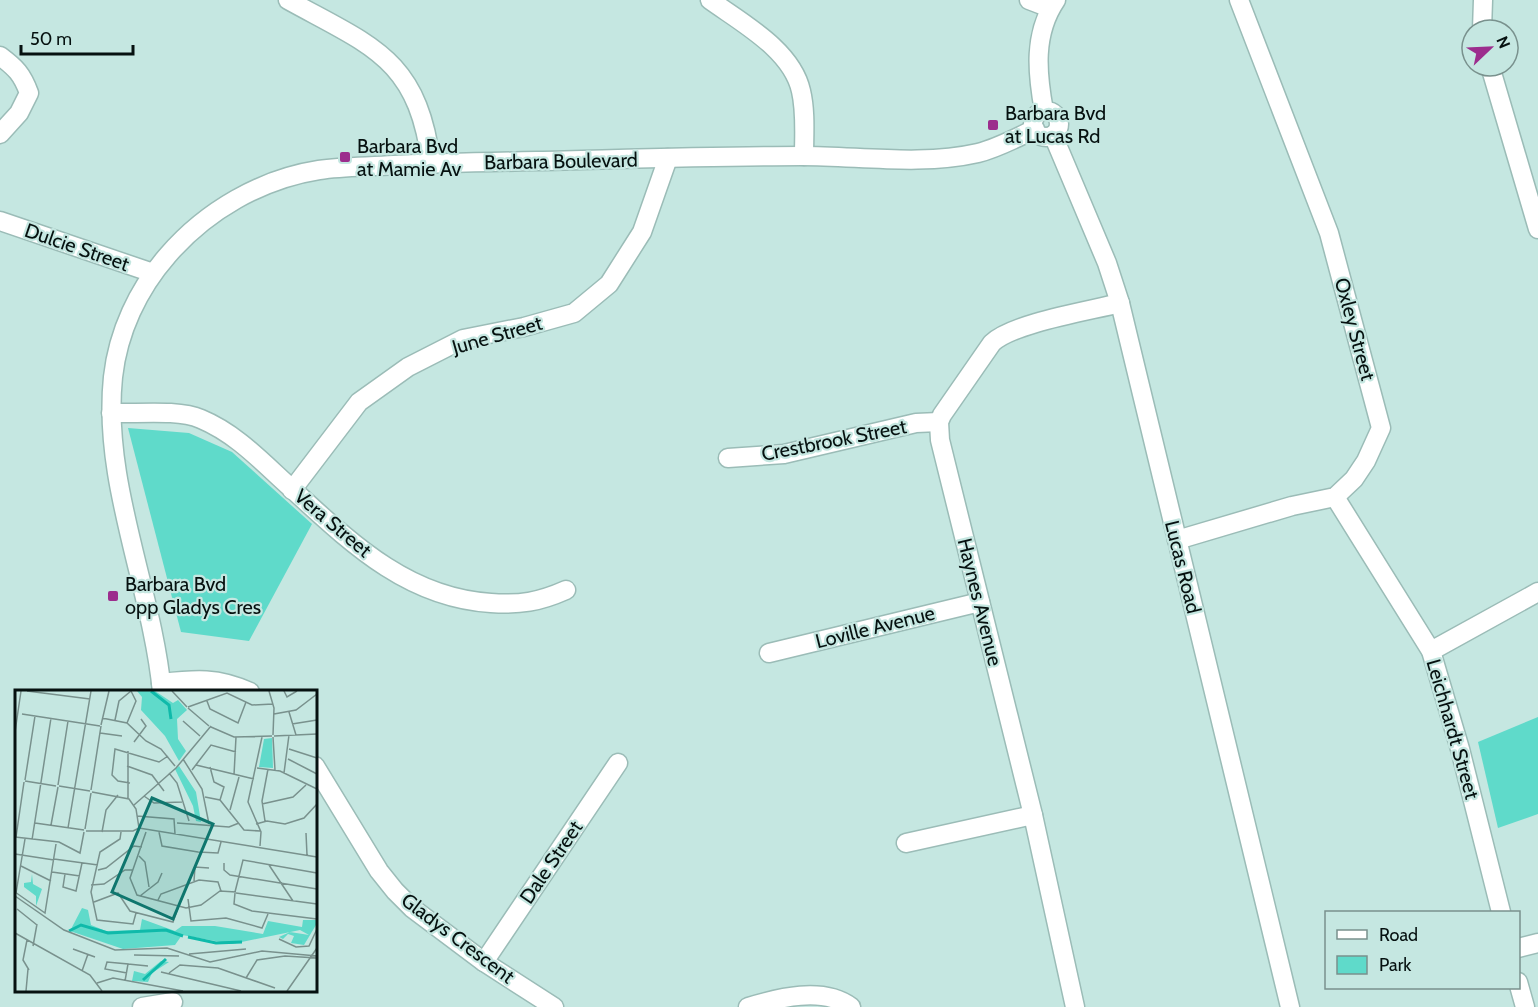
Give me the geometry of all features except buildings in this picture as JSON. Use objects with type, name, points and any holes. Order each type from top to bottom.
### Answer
[{"type":"street","points":[[288,0],[369,44],[398,71],[413,94],[423,117],[431,163]]},
{"type":"street","points":[[710,0],[772,46],[790,65],[801,90],[804,156]]},
{"type":"street","points":[[1029,0],[1053,4],[1041,35],[1038,52],[1039,83],[1044,111]]},
{"type":"street","name":"Oxley Street","points":[[1239,0],[1329,233],[1381,429],[1354,479],[1335,497]]},
{"type":"street","points":[[1482,18],[1483,0]]},
{"type":"street","points":[[0,56],[14,66],[23,77],[29,93],[20,113],[0,134]]},
{"type":"street","points":[[1494,78],[1538,229]]},
{"type":"street","points":[[1044,111],[1054,114],[1058,119],[1058,129],[1053,135],[1044,137],[1035,129],[1035,118],[1044,111]]},
{"type":"street","name":"Barbara Boulevard","points":[[162,688],[155,644],[114,454],[111,413],[114,373],[122,337],[135,305],[153,273],[176,245],[203,221],[232,201],[272,182],[317,170],[431,163],[668,158],[804,156],[933,159],[981,152],[1001,146],[1035,129]]},
{"type":"street","name":"Lucas Road","points":[[1053,135],[1107,262],[1120,303],[1290,1007]]},
{"type":"street","name":"June Street","points":[[292,490],[359,402],[408,367],[463,339],[524,327],[574,313],[609,284],[642,232],[668,158]]},
{"type":"street","name":"Dulcie Street","points":[[0,221],[153,273]]},
{"type":"street","points":[[939,422],[992,343],[999,337],[1018,328],[1120,303]]},
{"type":"street","name":"Vera Street","points":[[111,413],[180,415],[200,419],[238,441],[353,543],[418,586],[456,599],[522,604],[548,598],[566,590]]},
{"type":"street","name":"Crestbrook Street","points":[[728,458],[784,454],[916,423],[939,422]]},
{"type":"street","name":"Haynes Avenue","points":[[939,422],[940,440],[1033,815],[1076,1007]]},
{"type":"street","points":[[1177,540],[1292,506],[1335,497]]},
{"type":"street","name":"Leichhardt Street","points":[[1335,497],[1431,651],[1460,749],[1501,911]]},
{"type":"street","points":[[1431,651],[1538,592]]},
{"type":"street","name":"Loville Avenue","points":[[769,653],[980,602]]},
{"type":"street","points":[[162,688],[197,679],[221,681],[245,690]]},
{"type":"street","name":"Dale Street","points":[[484,962],[618,763]]},
{"type":"street","name":"Gladys Crescent","points":[[316,768],[394,891],[412,908],[484,962],[554,1007]]},
{"type":"street","points":[[906,843],[1033,815]]},
{"type":"street","points":[[1520,948],[1538,943]]},
{"type":"street","points":[[1520,989],[1525,1007]]},
{"type":"street","points":[[748,1007],[813,995],[844,1002],[851,1007]]},
{"type":"street","points":[[142,1007],[172,1000]]},
{"type":"green space","points":[[128,428],[189,433],[232,452],[312,524],[249,641],[181,632]]},
{"type":"green space","points":[[1538,717],[1538,814],[1498,828],[1478,742]]},
{"type":"place","name":"Barbara Bvd at Lucas Rd","points":[[993,125]]},
{"type":"place","name":"Barbara Bvd at Mamie Av","points":[[345,157]]},
{"type":"place","name":"Barbara Bvd opp Gladys Cres","points":[[113,596]]}]
